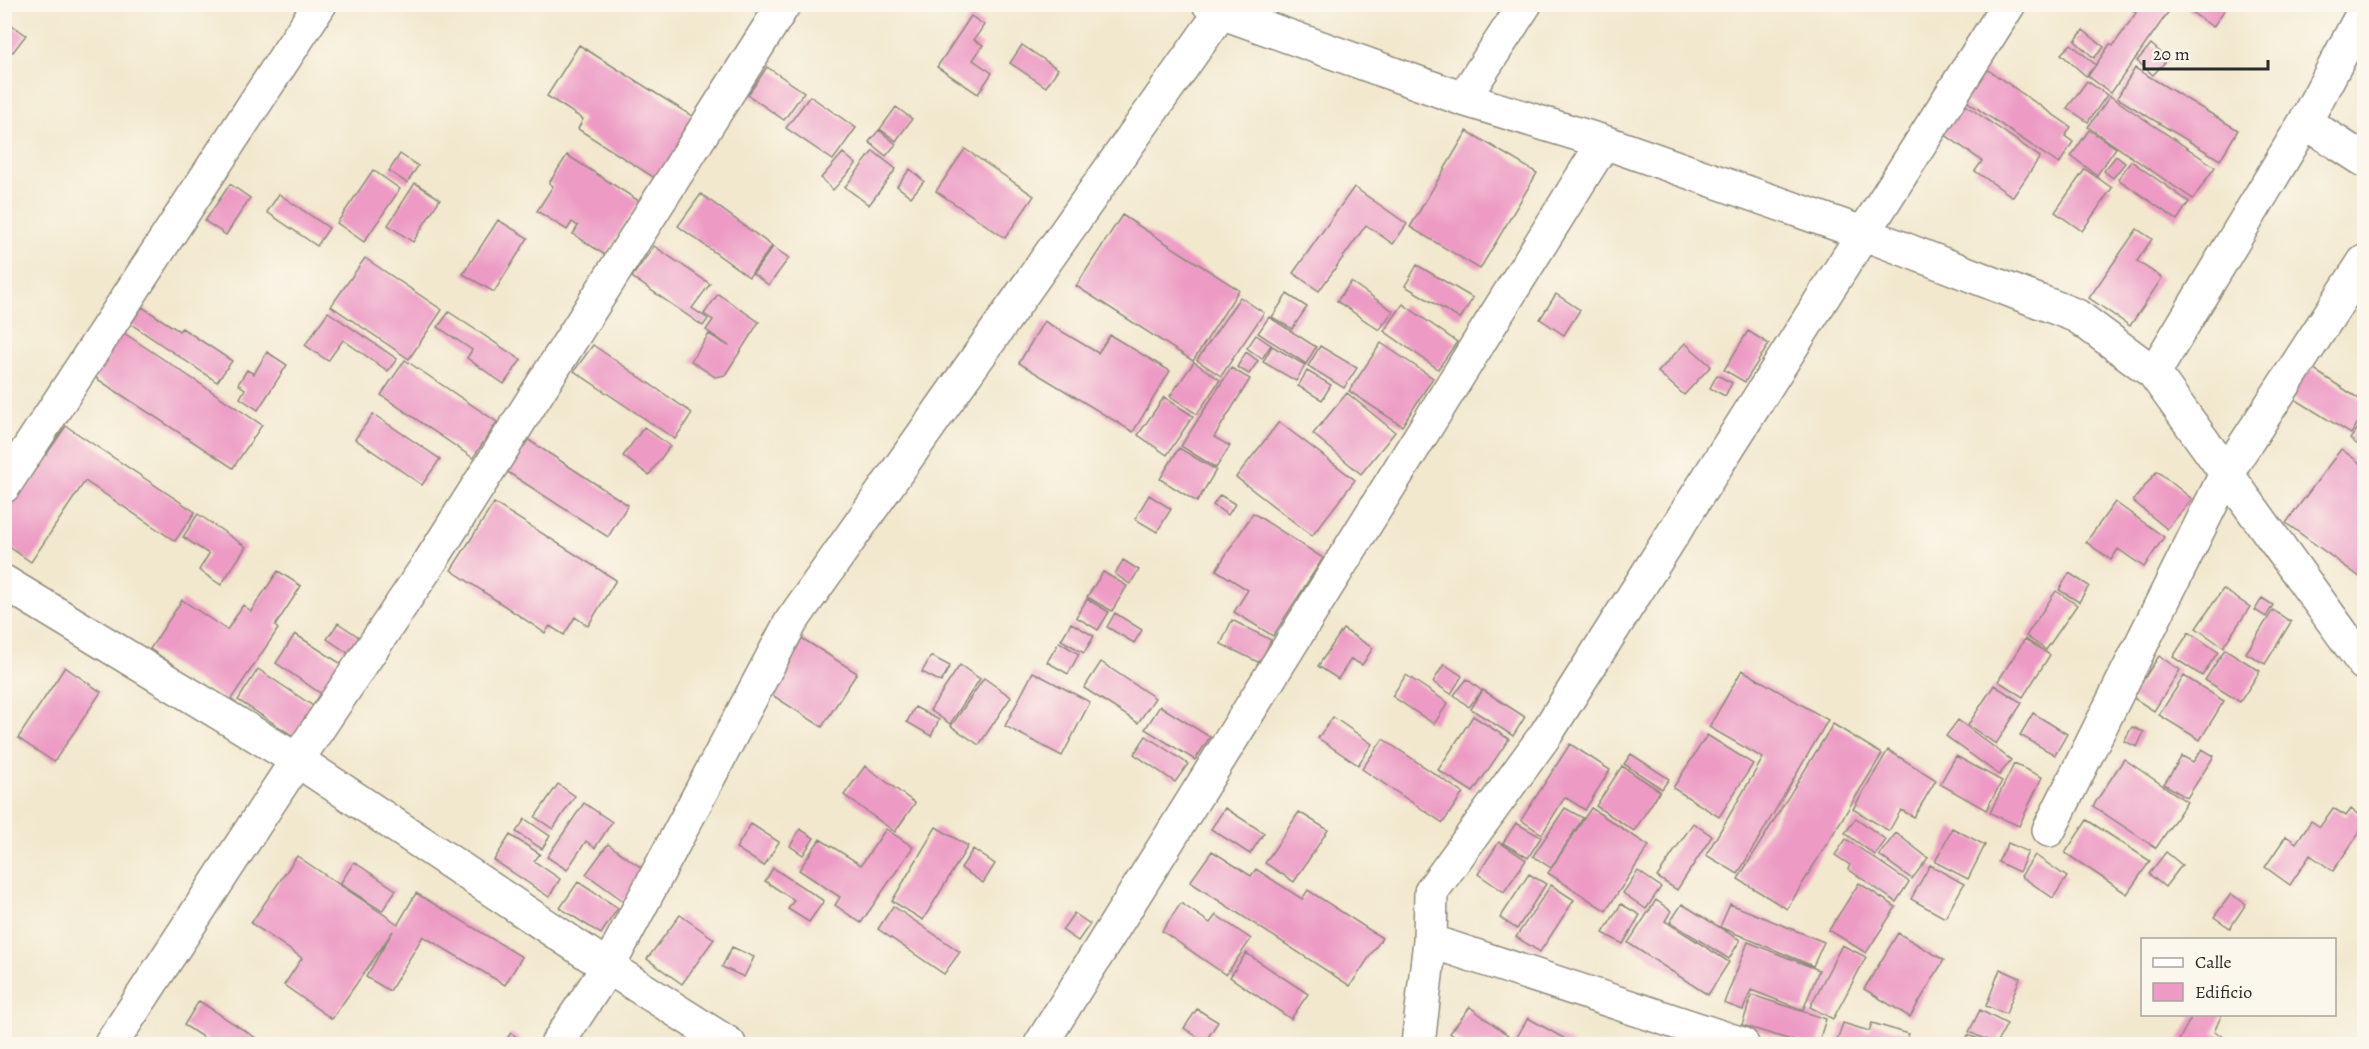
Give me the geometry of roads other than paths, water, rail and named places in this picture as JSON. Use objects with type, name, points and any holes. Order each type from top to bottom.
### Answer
[{"type":"street","points":[[4,486],[320,4]]},
{"type":"street","points":[[111,1044],[430,562],[784,4]]},
{"type":"street","points":[[1463,99],[1525,4]]},
{"type":"street","points":[[1418,1044],[1430,941],[1431,892],[1546,734],[2009,4]]},
{"type":"street","points":[[557,1044],[608,967],[791,622],[1215,8],[1463,99],[1604,142],[1865,234],[2077,316],[2154,373],[2364,664]]},
{"type":"street","points":[[2154,373],[2305,122],[2364,11]]},
{"type":"street","points":[[2305,122],[2364,160]]},
{"type":"street","points":[[1041,1044],[1604,142]]},
{"type":"street","points":[[2049,830],[2226,474],[2364,261]]},
{"type":"street","points":[[4,582],[297,760],[608,967],[729,1044]]},
{"type":"street","points":[[1430,941],[1742,1044]]}]
